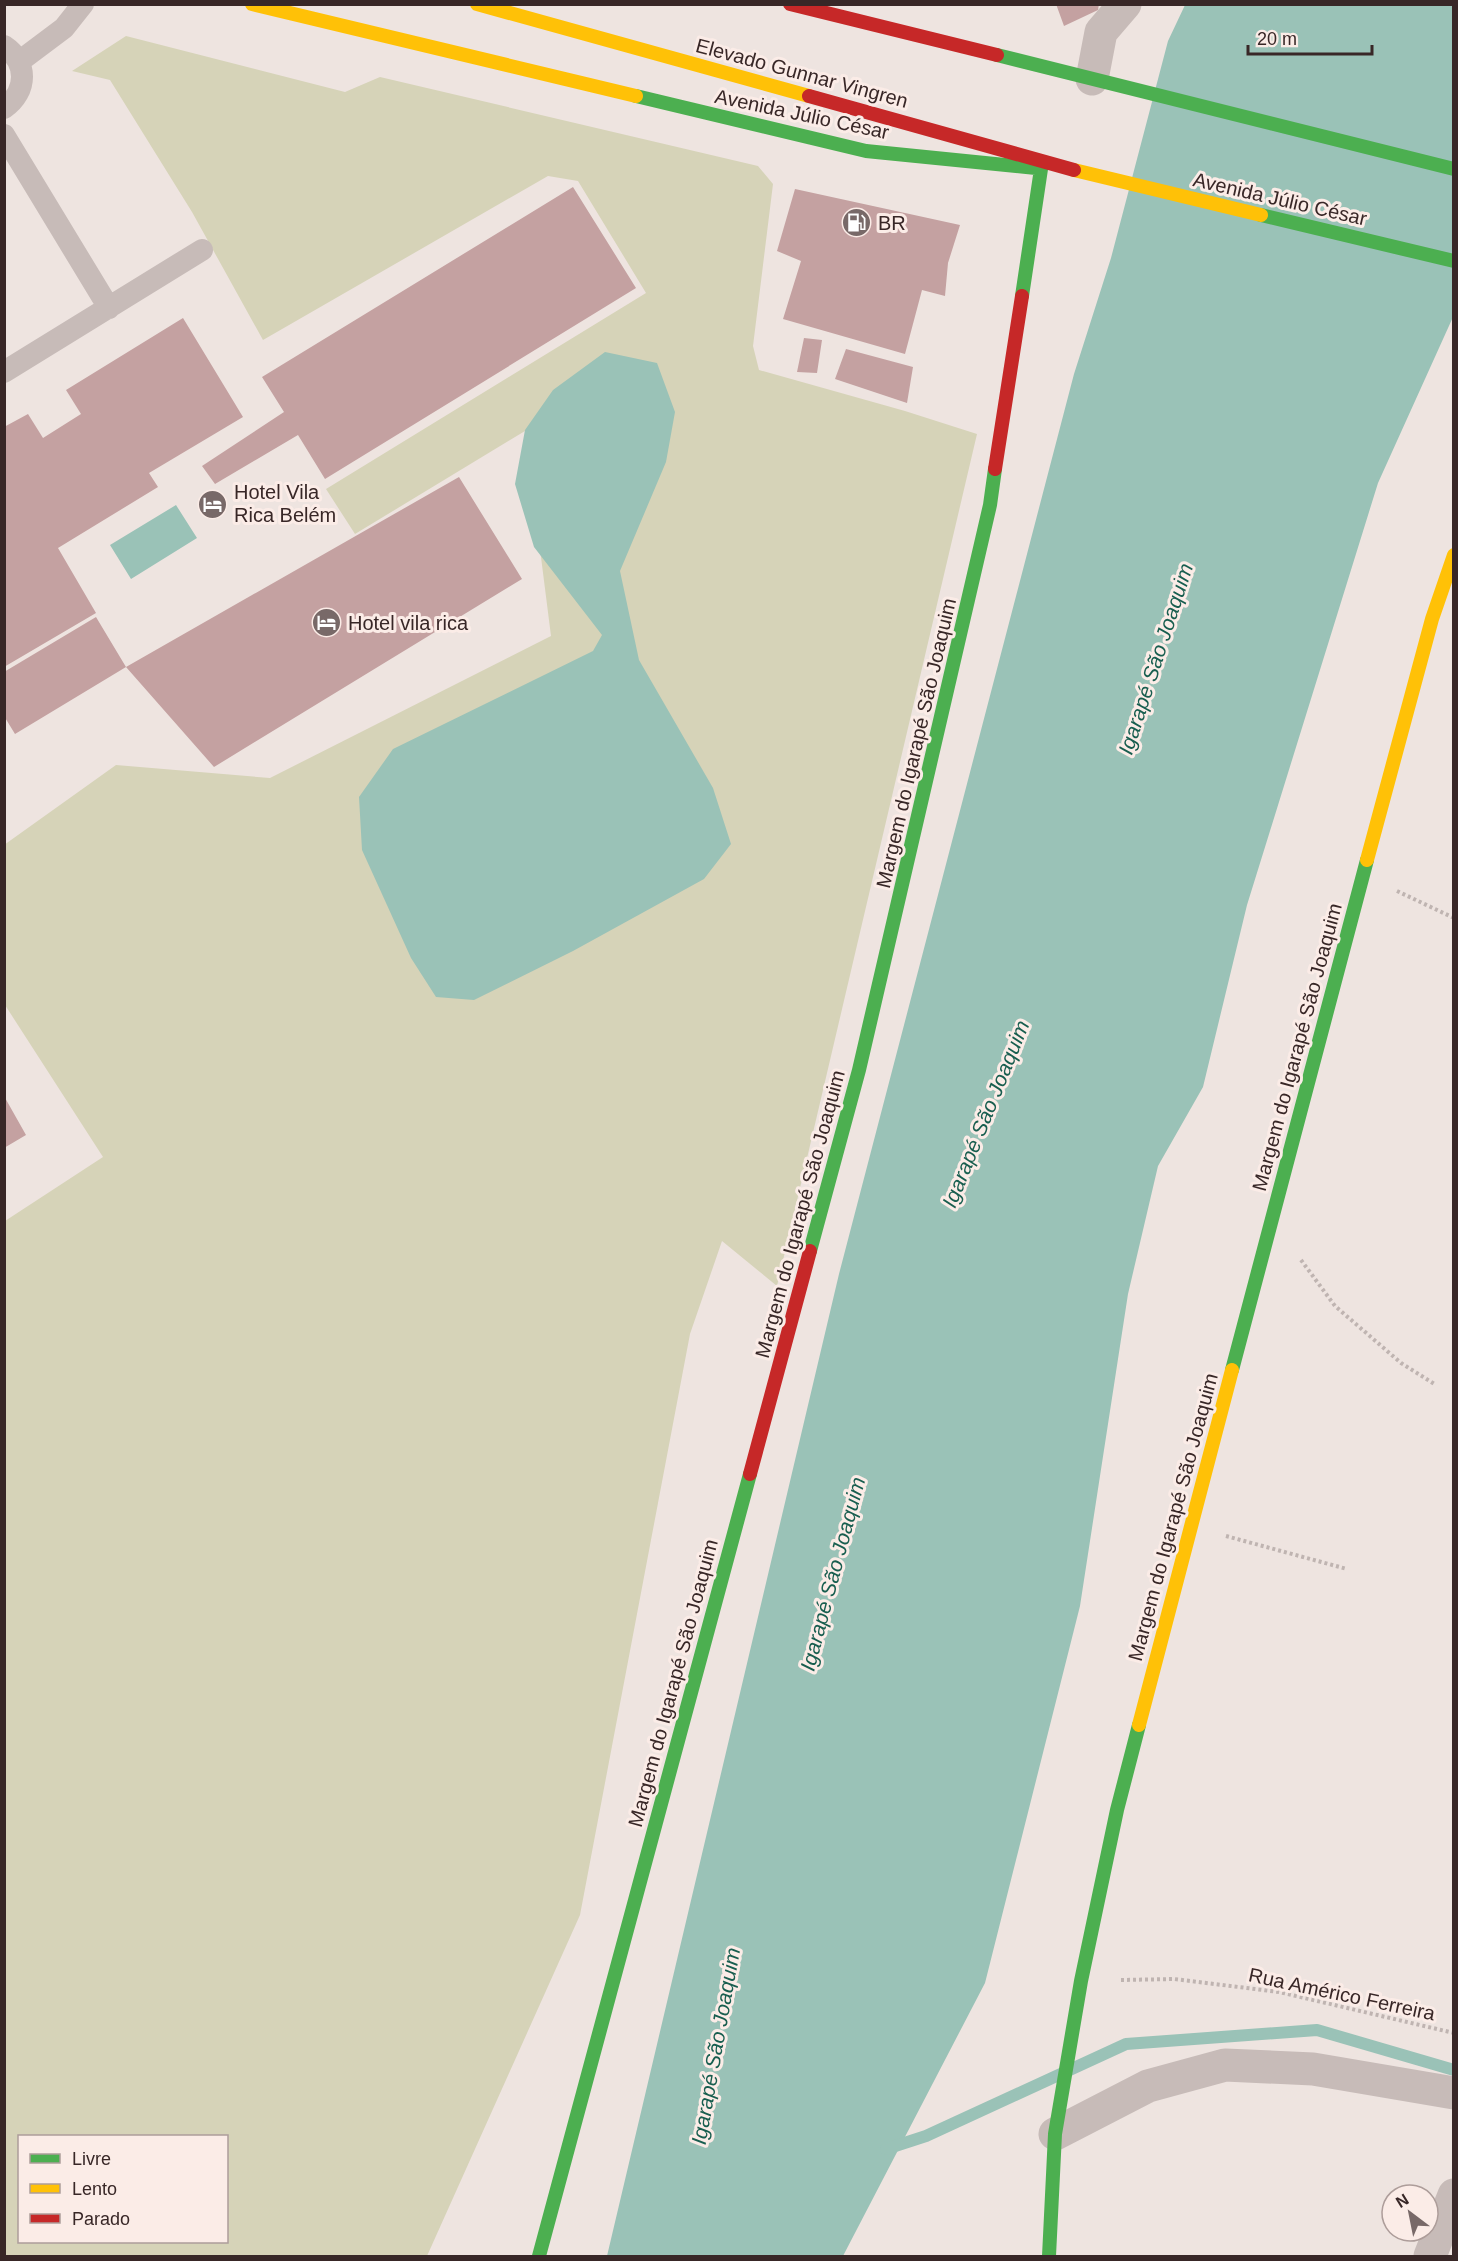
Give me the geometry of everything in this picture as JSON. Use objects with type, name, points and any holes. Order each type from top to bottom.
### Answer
[{"type":"street","name":"Avenida Júlio César","points":[[252,4],[866,151],[1041,169],[1116,181],[1454,261]]},
{"type":"street","name":"Elevado Gunnar Vingren","points":[[477,4],[1116,181]]},
{"type":"street","points":[[790,4],[1454,169]]},
{"type":"street","points":[[1092,79],[1101,32],[1125,4]]},
{"type":"street","name":"Margem do Igarapé São Joaquim","points":[[539,2256],[859,1070],[990,505],[1041,169]]},
{"type":"street","name":"Margem do Igarapé São Joaquim","points":[[1048,2256],[1055,2134],[1081,1981],[1117,1810],[1432,619],[1454,555]]},
{"type":"street","points":[[1055,2134],[1148,2086],[1225,2064],[1313,2068],[1454,2093]]},
{"type":"street","points":[[1430,2256],[1454,2195]]},
{"type":"lane","points":[[4,108],[14,101],[19,92],[23,71],[12,53],[64,28],[83,4]]},
{"type":"lane","points":[[4,135],[109,308]]},
{"type":"lane","points":[[4,372],[202,250]]},
{"type":"path","points":[[1364,875],[1454,918]]},
{"type":"path","points":[[1271,1221],[1335,1306],[1401,1363],[1436,1385]]},
{"type":"path","points":[[1191,1527],[1347,1569]]},
{"type":"path","name":"Rua Américo Ferreira","points":[[1081,1981],[1174,1979],[1278,1992],[1454,2033]]},
{"type":"shaded area","points":[[126,36],[345,92],[380,77],[758,166],[773,184],[753,346],[759,370],[977,434],[777,1286],[722,1241],[690,1334],[580,1915],[427,2256],[5,2256],[5,1221],[103,1157],[5,1005],[4,845],[116,765],[270,778],[551,636],[525,431],[355,534],[326,489],[646,293],[578,181],[548,176],[263,340],[192,212],[110,80],[72,71]]},
{"type":"water","name":"Igarapé São Joaquim","points":[[1185,5],[1453,5],[1453,317],[1378,483],[1247,905],[1203,1087],[1158,1166],[1128,1294],[1080,1606],[985,1983],[843,2256],[607,2256],[839,1274],[1074,374],[1111,258],[1168,41]]},
{"type":"water","points":[[605,352],[657,363],[675,412],[666,462],[620,571],[639,660],[713,788],[731,844],[704,879],[573,951],[474,1000],[436,997],[411,958],[362,850],[359,797],[393,749],[593,651],[602,635],[534,547],[515,484],[525,430],[553,390]]},
{"type":"water","points":[[176,505],[197,538],[131,579],[110,545]]},
{"type":"building","points":[[1056,4],[1099,4],[1098,10],[1064,26]]},
{"type":"building","points":[[573,187],[636,288],[325,479],[298,435],[215,484],[202,466],[284,412],[262,377]]},
{"type":"building","points":[[795,189],[960,225],[948,263],[945,296],[922,290],[905,354],[783,319],[801,261],[777,251]]},
{"type":"building","points":[[183,318],[243,417],[149,473],[158,487],[58,548],[96,613],[4,667],[4,427],[28,414],[43,438],[81,414],[66,390]]},
{"type":"building","points":[[804,338],[822,340],[817,373],[797,372]]},
{"type":"building","points":[[846,349],[913,367],[907,403],[835,379]]},
{"type":"building","name":"Hotel vila rica","points":[[459,477],[522,579],[214,767],[126,667]]},
{"type":"building","points":[[96,617],[126,667],[15,734],[4,716],[4,672]]},
{"type":"building","points":[[4,1096],[26,1135],[4,1148]]},
{"type":"waterway","points":[[886,2149],[926,2136],[1126,2044],[1317,2030],[1454,2070]]},
{"type":"traffic: fast","points":[[997,55],[1454,169]]},
{"type":"traffic: fast","points":[[636,96],[866,151],[1036,168]]},
{"type":"traffic: fast","points":[[1022,296],[1041,169]]},
{"type":"traffic: fast","points":[[1261,215],[1454,261]]},
{"type":"traffic: fast","points":[[810,1251],[859,1070],[990,505],[995,469]]},
{"type":"traffic: fast","points":[[1232,1370],[1367,860]]},
{"type":"traffic: fast","points":[[539,2256],[750,1474]]},
{"type":"traffic: fast","points":[[1049,2256],[1055,2134],[1081,1981],[1117,1810],[1139,1725]]},
{"type":"traffic: slow","points":[[252,4],[636,96]]},
{"type":"traffic: slow","points":[[477,4],[809,96]]},
{"type":"traffic: slow","points":[[1074,170],[1261,215]]},
{"type":"traffic: slow","points":[[1367,860],[1432,619],[1454,555]]},
{"type":"traffic: slow","points":[[1139,1725],[1232,1370]]},
{"type":"traffic: jam","points":[[790,4],[997,55]]},
{"type":"traffic: jam","points":[[809,96],[1074,170]]},
{"type":"traffic: jam","points":[[995,469],[1022,296]]},
{"type":"traffic: jam","points":[[750,1474],[810,1251]]},
{"type":"place","name":"BR","points":[[857,223]]},
{"type":"place","name":"Hotel Vila Rica Belém","points":[[213,504]]},
{"type":"place","name":"Hotel vila rica","points":[[327,623]]}]
